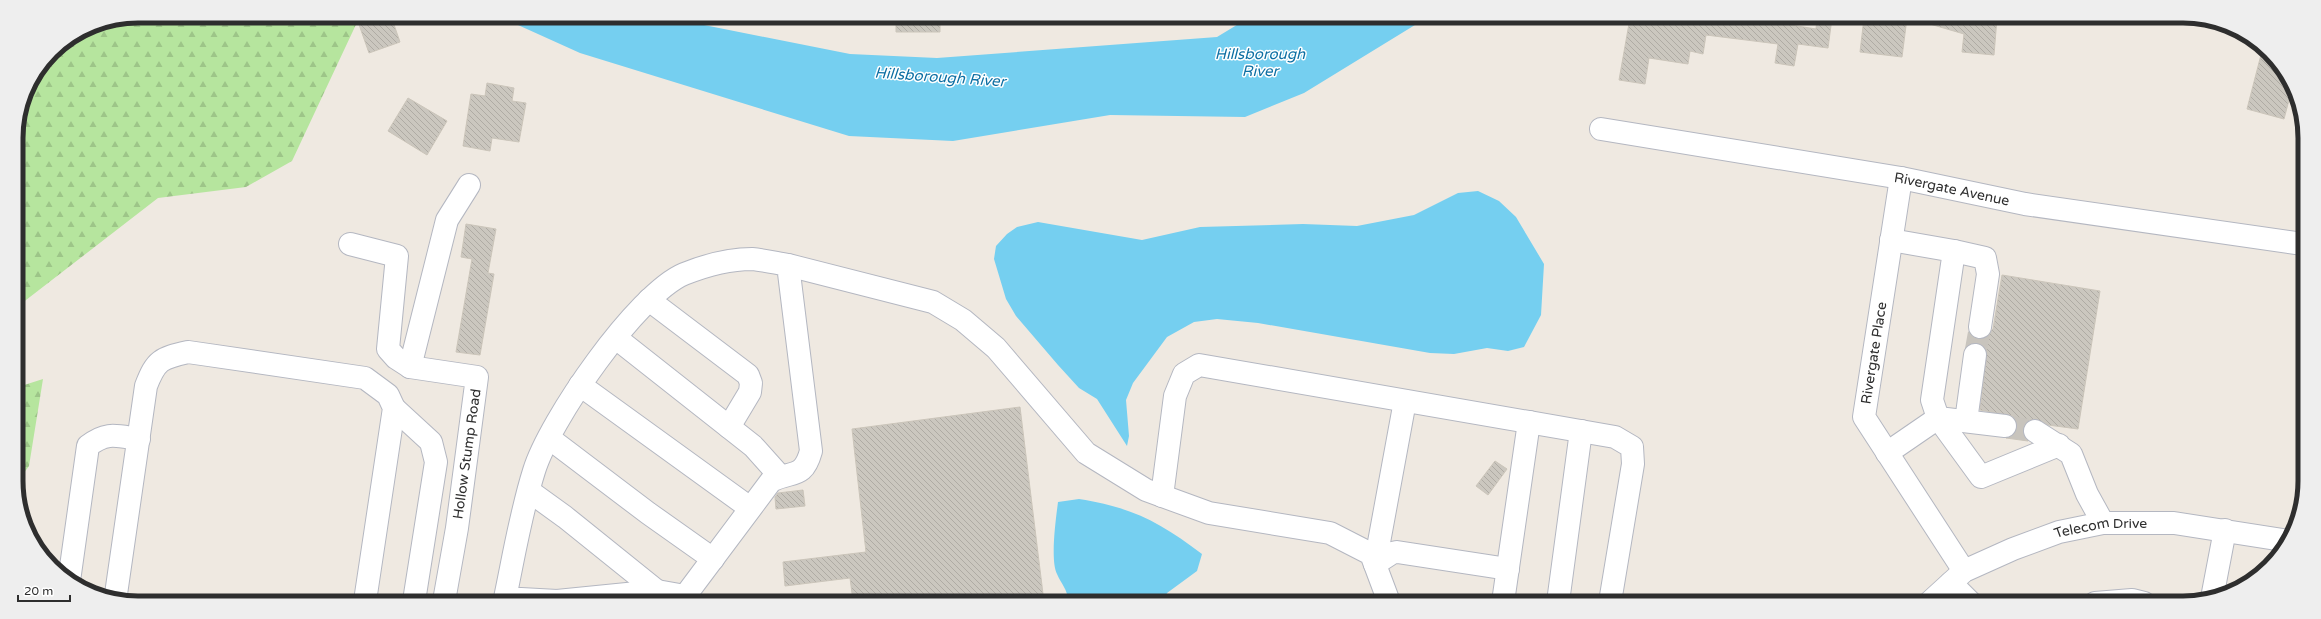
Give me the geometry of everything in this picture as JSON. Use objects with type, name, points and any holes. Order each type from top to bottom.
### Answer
[{"type":"street","name":"Rivergate Avenue","points":[[1601,129],[1900,178],[2033,205],[2298,243]]},
{"type":"street","name":"Rivergate Place","points":[[1900,178],[1864,417],[1887,453],[1968,596]]},
{"type":"street","points":[[410,366],[447,220],[469,185]]},
{"type":"street","points":[[1891,240],[1985,258],[1988,274],[1980,327]]},
{"type":"street","name":"Hollow Stump Road","points":[[350,244],[397,256],[388,349],[396,358],[410,366],[477,378],[457,528],[445,596]]},
{"type":"street","points":[[1954,251],[1932,400],[1938,418],[1981,477],[2059,445]]},
{"type":"street","points":[[506,596],[534,469],[562,410],[580,385],[616,338],[657,291],[683,275],[713,264],[751,259],[788,265],[933,302],[963,320],[996,348],[1086,453],[1146,490],[1209,513],[1330,533],[1371,554],[1387,596]]},
{"type":"street","points":[[607,596],[657,591],[685,596],[771,480],[780,476],[793,475],[802,471],[808,462],[811,452],[788,265]]},
{"type":"street","points":[[649,300],[748,375],[751,383],[750,392],[729,427]]},
{"type":"street","points":[[616,338],[753,446],[780,476]]},
{"type":"street","points":[[116,594],[146,386],[153,367],[170,356],[188,352],[364,378],[388,395],[394,408],[431,442],[436,462],[415,596]]},
{"type":"street","points":[[1966,421],[1975,356]]},
{"type":"street","points":[[1162,496],[1175,396],[1184,374],[1198,365],[1615,437],[1632,447],[1633,464],[1611,596]]},
{"type":"street","points":[[580,385],[750,508]]},
{"type":"street","points":[[1375,564],[1405,401]]},
{"type":"street","points":[[366,596],[394,408]]},
{"type":"street","points":[[1887,453],[1938,418],[2005,426]]},
{"type":"street","points":[[1505,596],[1529,422]]},
{"type":"street","points":[[1559,596],[1581,431]]},
{"type":"street","points":[[2035,431],[2071,454],[2087,494],[2103,523]]},
{"type":"street","points":[[70,574],[88,446],[98,438],[109,435],[139,439]]},
{"type":"street","points":[[549,438],[648,513],[713,559]]},
{"type":"street","points":[[529,491],[565,516],[657,591]]},
{"type":"street","name":"Telecom Drive","points":[[1937,596],[1958,577],[2013,549],[2052,535],[2103,523],[2174,523],[2282,540]]},
{"type":"street","points":[[2213,592],[2225,530]]},
{"type":"street","points":[[1375,564],[1392,553],[1397,552],[1508,570]]},
{"type":"green space","points":[[357,23],[292,161],[246,187],[158,198],[23,302],[24,123],[27,108],[38,80],[62,51],[80,38],[101,29],[123,24]]},
{"type":"green space","points":[[43,379],[29,466],[23,474],[23,385]]},
{"type":"water","name":"Hillsborough River","points":[[514,23],[694,23],[850,54],[937,58],[1217,37],[1240,23],[1418,23],[1304,93],[1245,117],[1110,115],[953,141],[849,136],[580,53]]},
{"type":"water","points":[[1478,191],[1499,201],[1516,217],[1544,264],[1541,315],[1524,347],[1508,351],[1487,348],[1454,354],[1430,353],[1258,323],[1217,319],[1194,322],[1167,337],[1133,383],[1126,400],[1129,436],[1127,446],[1097,399],[1079,388],[1016,316],[1006,299],[994,259],[996,246],[1007,234],[1017,227],[1038,222],[1142,240],[1200,227],[1303,224],[1357,226],[1414,215],[1458,193]]},
{"type":"water","points":[[1079,499],[1114,506],[1130,511],[1172,533],[1202,554],[1197,571],[1167,593],[1166,596],[1068,596],[1057,574],[1054,559],[1054,539],[1058,502]]},
{"type":"building","points":[[358,23],[393,23],[400,42],[369,53]]},
{"type":"building","points":[[896,23],[940,23],[940,32],[896,32]]},
{"type":"building","points":[[1629,23],[1779,23],[1816,29],[1817,23],[1831,23],[1828,48],[1798,44],[1794,66],[1775,63],[1778,44],[1706,35],[1703,54],[1690,51],[1688,64],[1649,58],[1645,84],[1619,80]]},
{"type":"building","points":[[1863,23],[1906,23],[1902,57],[1860,52]]},
{"type":"building","points":[[1926,23],[1997,23],[1994,55],[1962,52],[1964,34]]},
{"type":"building","points":[[2261,54],[2283,80],[2290,97],[2284,119],[2247,109]]},
{"type":"building","points":[[487,83],[514,88],[512,101],[526,103],[519,142],[492,138],[490,151],[463,146],[471,94],[485,96]]},
{"type":"building","points":[[408,98],[447,121],[427,155],[388,131]]},
{"type":"building","points":[[466,224],[496,229],[488,273],[494,274],[480,355],[456,352],[472,259],[461,257]]},
{"type":"building","points":[[2002,275],[2100,291],[2078,429],[2048,425],[2035,419],[2029,420],[2023,430],[2024,436],[2028,441],[2006,438],[2015,434],[2017,428],[2017,421],[2013,416],[1980,410],[1987,351],[1983,345],[1977,343],[1968,345],[1970,334],[1978,339],[1984,339],[1993,329]]},
{"type":"building","points":[[1020,407],[1043,596],[852,596],[850,578],[785,586],[783,562],[866,552],[852,429]]},
{"type":"building","points":[[1495,461],[1507,469],[1488,495],[1476,486]]},
{"type":"building","points":[[803,490],[805,506],[776,509],[775,497],[778,493]]},
{"type":"tunnel","points":[[1975,355],[1980,327]]},
{"type":"tunnel","points":[[2005,426],[2035,431]]}]
